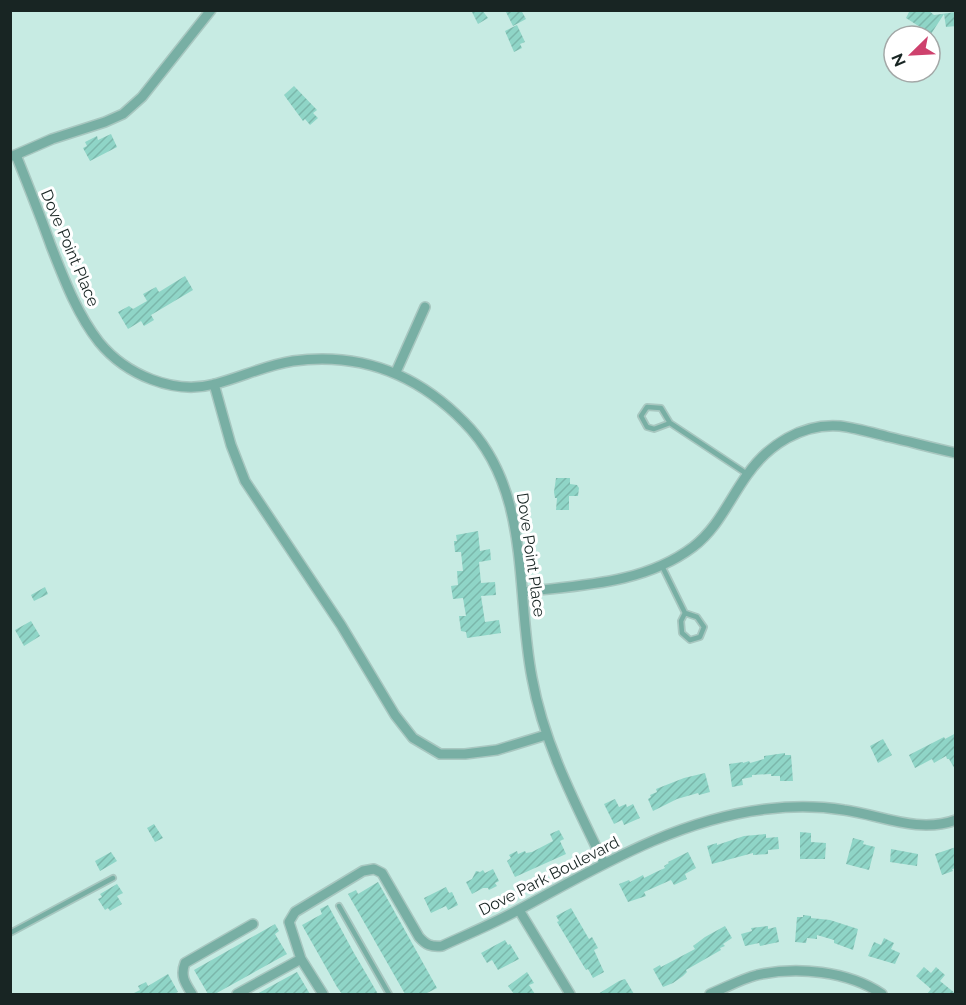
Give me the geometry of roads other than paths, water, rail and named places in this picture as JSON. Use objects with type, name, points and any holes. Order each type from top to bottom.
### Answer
[{"type":"street","points":[[13,156],[52,139],[123,114],[142,98],[211,10]]},
{"type":"street","name":"Dove Point Place","points":[[13,156],[83,318],[101,345],[129,368],[161,382],[196,387],[293,361],[319,359],[360,362],[396,372],[430,393],[464,421],[490,454],[510,500],[523,592],[531,676],[546,735],[604,864]]},
{"type":"street","points":[[396,372],[425,307]]},
{"type":"street","points":[[214,384],[231,445],[245,481],[341,625],[395,715],[413,738],[440,754],[449,754],[497,750],[546,735]]},
{"type":"street","points":[[523,592],[623,579],[662,566],[691,549],[710,532],[747,474],[763,455],[807,429],[821,426],[852,428],[956,453]]},
{"type":"street","name":"Dove Park Boulevard","points":[[323,994],[301,959],[289,922],[295,912],[363,871],[374,869],[382,873],[419,936],[432,947],[442,946],[519,910],[604,864],[681,828],[718,817],[769,808],[794,807],[844,810],[915,825],[949,823],[956,820]]},
{"type":"street","points":[[519,910],[570,994]]},
{"type":"street","points":[[192,994],[183,979],[182,972],[185,963],[253,924]]},
{"type":"street","points":[[237,994],[301,959]]},
{"type":"street","points":[[710,994],[756,975],[796,972],[836,975],[882,994]]},
{"type":"lane","points":[[670,423],[654,429],[647,427],[641,416],[647,406],[661,408],[670,423],[747,474]]},
{"type":"lane","points":[[662,566],[685,613],[697,617],[704,627],[700,637],[690,640],[682,633],[681,621],[685,613]]},
{"type":"lane","points":[[10,933],[113,878]]},
{"type":"lane","points":[[339,906],[389,994]]}]
